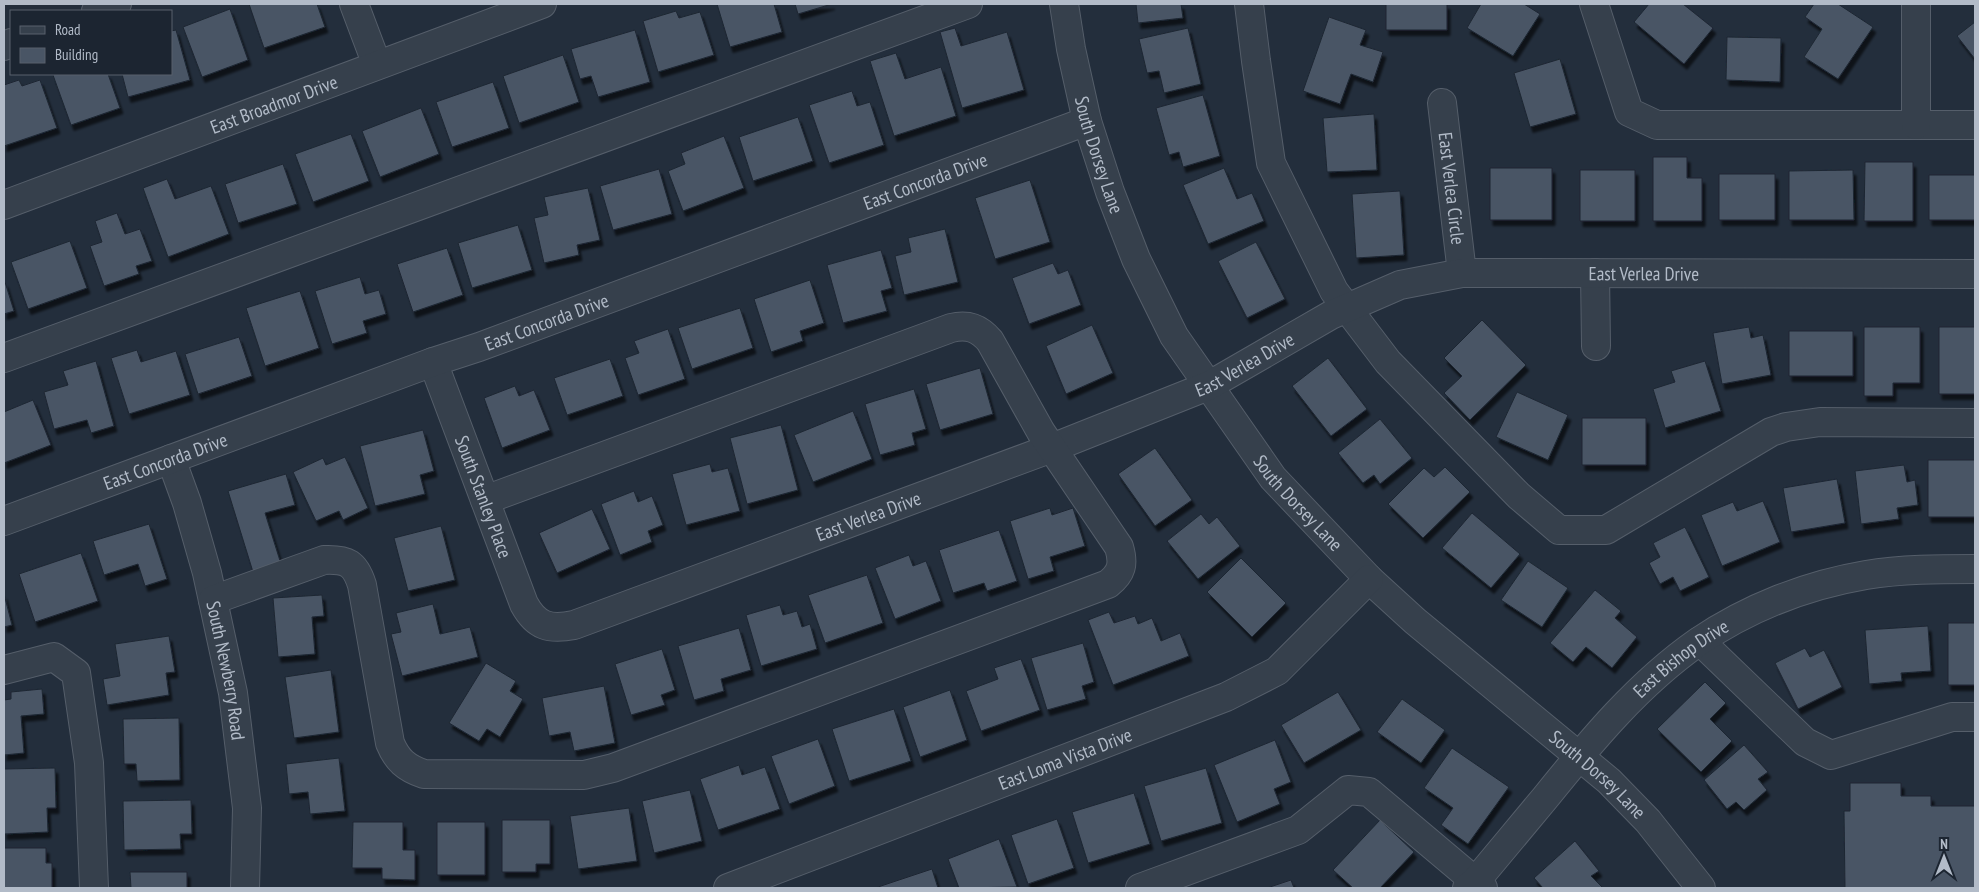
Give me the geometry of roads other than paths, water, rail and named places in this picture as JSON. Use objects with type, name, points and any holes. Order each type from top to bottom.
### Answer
[{"type":"street","points":[[99,10],[117,4]]},
{"type":"street","points":[[354,4],[377,65]]},
{"type":"street","name":"East Broadmor Drive","points":[[4,205],[542,4]]},
{"type":"street","points":[[4,358],[968,4]]},
{"type":"street","name":"South Dorsey Lane","points":[[1064,4],[1071,49],[1087,121],[1122,226],[1151,292],[1174,336],[1273,478],[1369,578],[1415,622],[1609,781],[1648,821],[1702,888]]},
{"type":"street","points":[[1249,4],[1271,162],[1333,289],[1388,362],[1519,496],[1559,530],[1606,530],[1771,432],[1786,427],[1820,422],[1975,423]]},
{"type":"street","points":[[1594,4],[1629,112],[1657,125],[1975,125]]},
{"type":"street","points":[[1916,4],[1916,125]]},
{"type":"street","name":"East Verlea Circle","points":[[1442,103],[1462,274]]},
{"type":"street","name":"East Concorda Drive","points":[[4,521],[1087,121]]},
{"type":"street","name":"East Verlea Drive","points":[[543,625],[553,627],[574,625],[1052,448],[1208,386],[1331,315],[1400,285],[1462,274],[1975,274]]},
{"type":"street","points":[[1595,274],[1596,346]]},
{"type":"street","points":[[213,600],[324,560],[337,560],[349,563],[358,573],[362,585],[390,743],[394,755],[402,764],[424,774],[584,775],[604,772],[1108,584],[1117,577],[1122,568],[1122,557],[1119,547],[1052,448],[990,341],[983,332],[973,327],[962,325],[485,500]]},
{"type":"street","name":"South Stanley Place","points":[[433,362],[524,604],[534,620],[543,625]]},
{"type":"street","name":"South Newberry Road","points":[[171,459],[198,538],[233,693],[247,808],[245,888]]},
{"type":"street","name":"East Bishop Drive","points":[[1475,886],[1579,756],[1638,693],[1700,641],[1759,609],[1794,594],[1828,584],[1865,575],[1906,570],[1975,569]]},
{"type":"street","name":"East Loma Vista Drive","points":[[728,888],[1226,697],[1276,671],[1369,578]]},
{"type":"street","points":[[1700,641],[1805,742],[1831,755],[1952,717],[1975,717]]},
{"type":"street","points":[[4,670],[54,658],[76,673],[89,763],[94,888]]},
{"type":"street","points":[[1140,888],[1298,830],[1348,790],[1369,792],[1475,886]]}]
